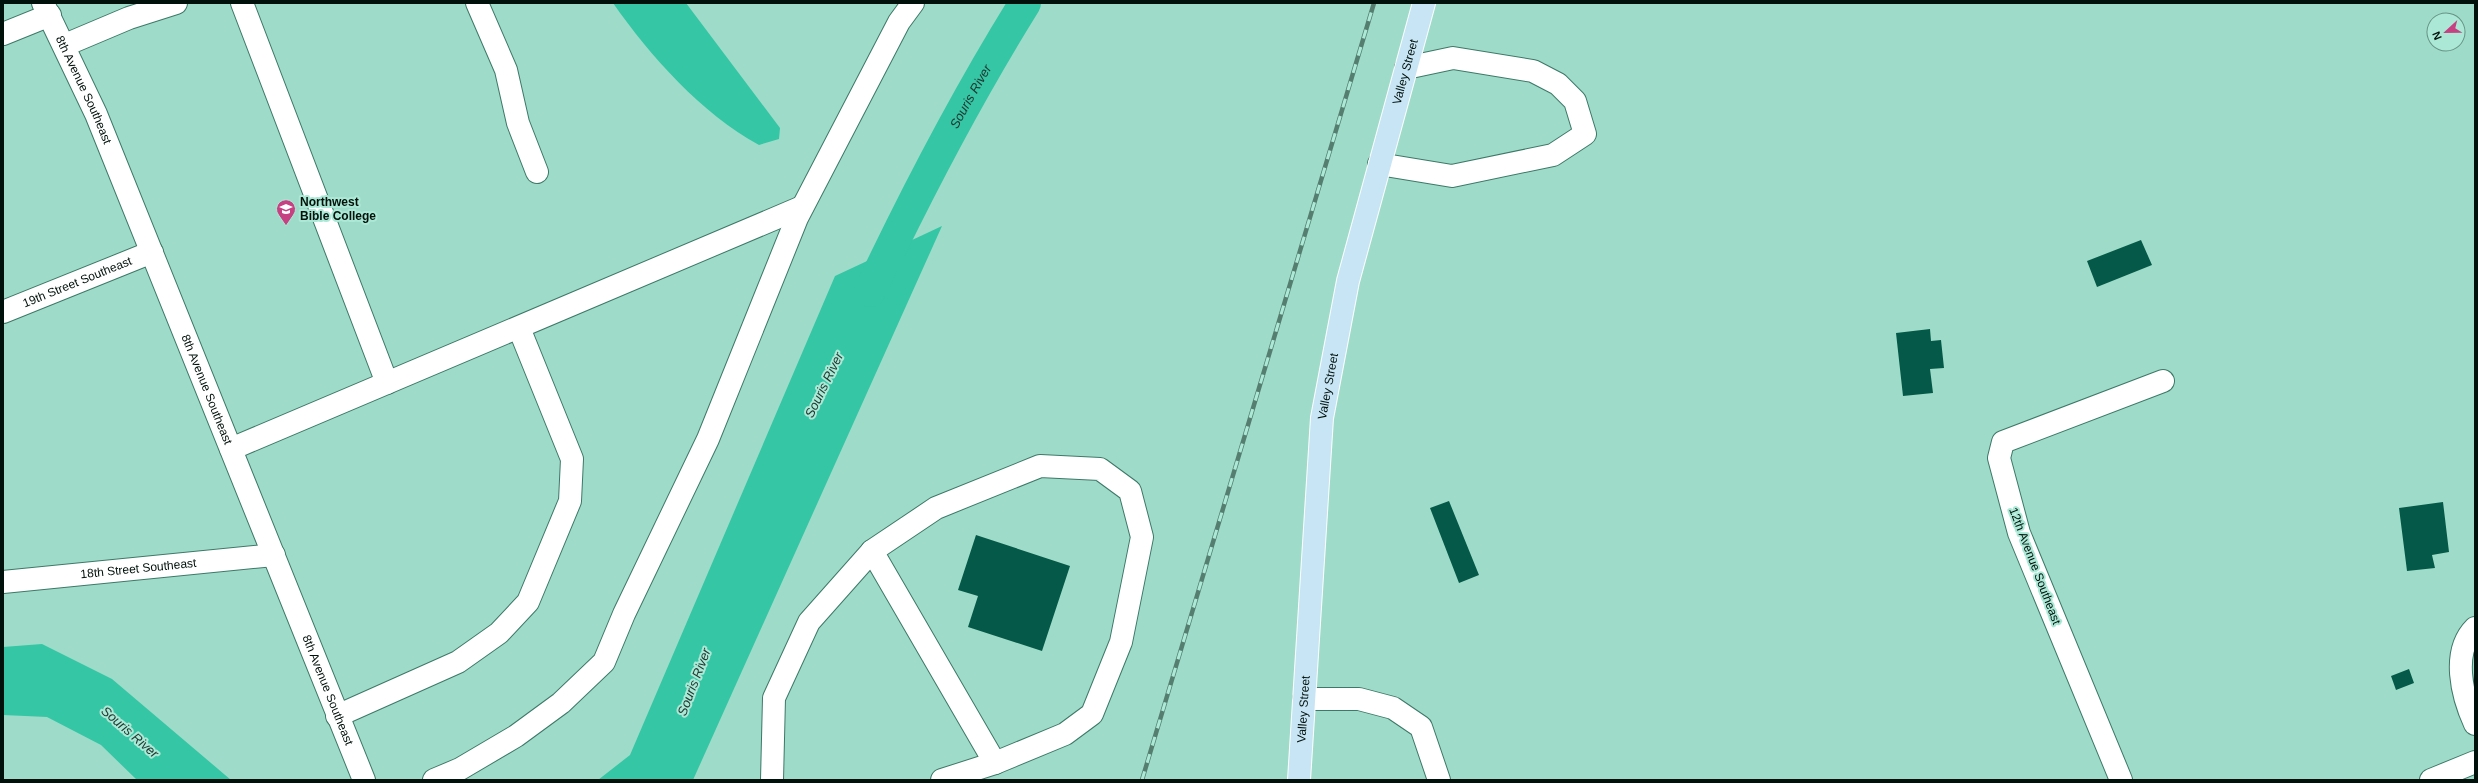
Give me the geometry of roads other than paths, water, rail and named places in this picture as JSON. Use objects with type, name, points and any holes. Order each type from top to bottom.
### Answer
[{"type":"main road","name":"Valley Street","points":[[1300,780],[1322,418],[1348,281],[1424,3]]},
{"type":"street","points":[[65,45],[129,18],[176,3]]},
{"type":"street","points":[[242,3],[387,383]]},
{"type":"street","points":[[477,3],[506,70],[518,124],[537,172]]},
{"type":"street","points":[[434,780],[460,769],[516,736],[561,703],[604,662],[624,614],[708,439],[772,277],[802,207],[899,22],[913,3]]},
{"type":"street","points":[[3,34],[46,9]]},
{"type":"street","name":"8th Avenue Southeast","points":[[46,9],[65,45],[96,114],[364,780]]},
{"type":"street","points":[[1379,164],[1452,176],[1553,156],[1585,134],[1574,101],[1558,84],[1533,71],[1453,58],[1406,68]]},
{"type":"street","points":[[232,449],[686,259],[750,228],[802,207]]},
{"type":"street","name":"19th Street Southeast","points":[[3,312],[152,252]]},
{"type":"street","points":[[337,716],[458,662],[499,633],[528,602],[570,501],[572,459],[519,328]]},
{"type":"street","name":"12th Avenue Southeast","points":[[2121,780],[2019,533],[1998,458],[2003,442],[2163,381]]},
{"type":"street","points":[[772,780],[774,698],[810,622],[872,550],[936,508],[1040,466],[1100,470],[1130,491],[1142,537],[1121,642],[1092,714],[1065,734],[995,763],[942,780]]},
{"type":"street","points":[[872,550],[995,763]]},
{"type":"street","name":"18th Street Southeast","points":[[3,582],[274,555]]},
{"type":"street","points":[[2475,628],[2462,650],[2461,682],[2475,724]]},
{"type":"street","points":[[1304,699],[1360,699],[1393,708],[1421,727],[1440,780]]},
{"type":"street","points":[[2431,780],[2475,762]]},
{"type":"water","points":[[613,3],[686,3],[780,128],[779,139],[759,145],[717,117],[678,82],[644,43]]},
{"type":"water","points":[[942,226],[693,780],[598,780],[630,755],[835,276]]},
{"type":"water","points":[[42,644],[112,679],[231,780],[137,780],[101,745],[47,717],[3,715],[3,647]]},
{"type":"waterway","name":"Souris River","points":[[870,291],[943,145],[983,73],[1025,3]]},
{"type":"railway","points":[[1142,780],[1374,3]]},
{"type":"place","name":"Northwest Bible College","points":[[286,226]]}]
